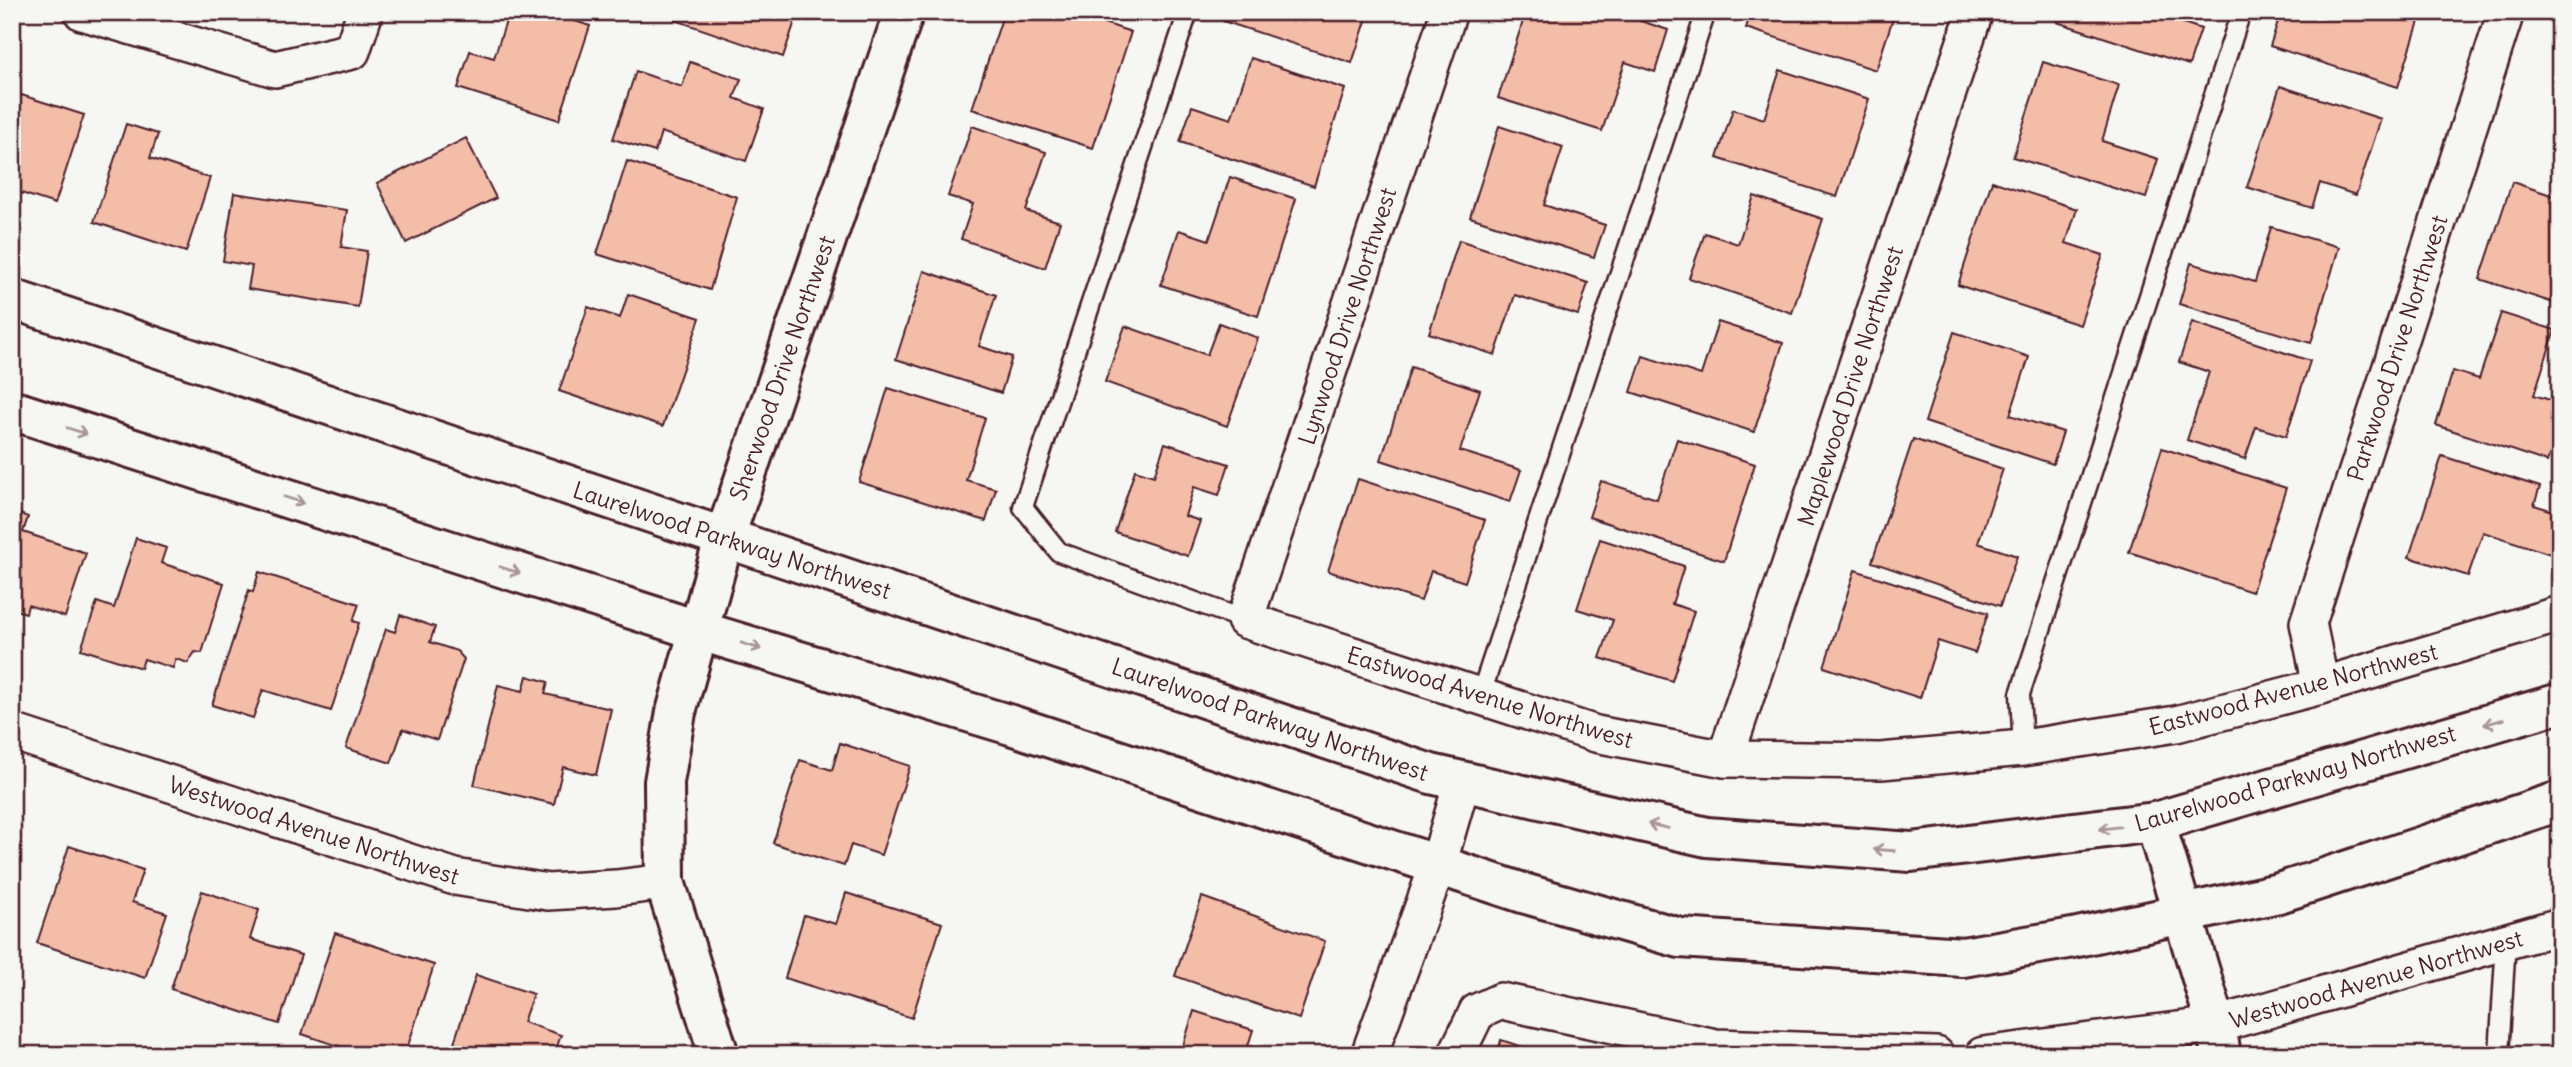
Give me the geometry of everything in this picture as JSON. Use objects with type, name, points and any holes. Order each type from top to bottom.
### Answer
[{"type":"street","points":[[82,12],[275,69],[352,51],[365,12]]},
{"type":"street","name":"Sherwood Drive Northwest","points":[[719,1055],[664,882],[664,782],[676,712],[724,539],[904,12]]},
{"type":"street","name":"Lynwood Drive Northwest","points":[[1245,620],[1449,12]]},
{"type":"street","name":"Maplewood Drive Northwest","points":[[1725,760],[1975,12]]},
{"type":"street","name":"Parkwood Drive Northwest","points":[[2321,686],[2308,623],[2506,12]]},
{"type":"street","name":"Laurelwood Parkway Northwest","points":[[12,299],[1431,774],[1707,837],[1911,852],[2155,822],[2560,703]]},
{"type":"street","points":[[12,410],[697,630],[1011,725],[1438,865],[1681,939],[1963,957],[2182,915],[2279,893],[2560,801]]},
{"type":"street","name":"Eastwood Avenue Northwest","points":[[1245,620],[1596,734],[1725,760],[1881,761],[2023,748],[2176,724],[2321,686],[2560,614]]},
{"type":"street","name":"Westwood Avenue Northwest","points":[[12,732],[456,877],[548,892],[664,882]]},
{"type":"street","points":[[1369,1055],[1438,865],[1462,782]]},
{"type":"street","points":[[2155,822],[2219,1040]]},
{"type":"street","name":"Westwood Avenue Northwest","points":[[1983,1055],[2219,1040],[2506,941],[2560,926]]},
{"type":"street","points":[[1456,1055],[1477,1012],[1501,1001],[1715,1051],[1936,1055]]},
{"type":"lane","points":[[1188,12],[1023,507],[1059,552],[1245,620]]},
{"type":"lane","points":[[1480,696],[1706,12]]},
{"type":"lane","points":[[2023,748],[2020,694],[2241,12]]},
{"type":"lane","points":[[2499,1055],[2506,941]]},
{"type":"building","points":[[509,12],[548,12],[590,26],[559,120],[458,88],[470,51],[494,58]]},
{"type":"building","points":[[678,12],[798,12],[783,57],[675,20]]},
{"type":"building","points":[[1004,12],[1071,12],[1131,32],[1093,148],[972,109]]},
{"type":"building","points":[[1226,12],[1369,12],[1352,63],[1223,21]]},
{"type":"building","points":[[1526,12],[1614,12],[1668,30],[1655,72],[1625,62],[1602,131],[1498,98]]},
{"type":"building","points":[[1751,12],[1895,12],[1876,70],[1746,28]]},
{"type":"building","points":[[2060,12],[2151,12],[2201,29],[2189,65],[2057,22]]},
{"type":"building","points":[[2281,12],[2422,12],[2398,87],[2270,46]]},
{"type":"building","points":[[1251,58],[1345,89],[1314,186],[1180,142],[1192,106],[1231,119]]},
{"type":"building","points":[[690,62],[741,79],[734,98],[764,109],[746,161],[661,132],[655,152],[613,139],[636,71],[682,87]]},
{"type":"building","points":[[2043,62],[2119,85],[2102,141],[2158,159],[2146,198],[2013,157]]},
{"type":"building","points":[[1780,70],[1869,99],[1837,197],[1717,158],[1733,109],[1764,119]]},
{"type":"building","points":[[2280,86],[2381,119],[2356,195],[2320,183],[2312,208],[2247,187]]},
{"type":"building","points":[[12,92],[84,115],[55,204],[12,190]]},
{"type":"building","points":[[2560,122],[2560,147],[2552,144]]},
{"type":"building","points":[[126,124],[158,134],[150,158],[210,178],[186,252],[94,222]]},
{"type":"building","points":[[972,126],[1046,152],[1026,211],[1060,222],[1045,268],[961,239],[973,204],[948,196]]},
{"type":"building","points":[[1499,126],[1563,147],[1544,205],[1605,225],[1594,257],[1470,217]]},
{"type":"building","points":[[466,138],[496,198],[406,243],[377,183]]},
{"type":"building","points":[[627,161],[737,197],[710,290],[597,254]]},
{"type":"building","points":[[1230,177],[1296,199],[1258,316],[1161,285],[1179,230],[1209,240]]},
{"type":"building","points":[[1992,181],[2077,209],[2066,243],[2103,255],[2080,325],[1958,285]]},
{"type":"building","points":[[2512,182],[2560,198],[2560,305],[2480,279]]},
{"type":"building","points":[[234,193],[347,210],[341,247],[367,251],[358,307],[248,289],[252,266],[223,261]]},
{"type":"building","points":[[1754,196],[1823,219],[1792,313],[1689,278],[1705,233],[1738,244]]},
{"type":"building","points":[[2271,227],[2339,247],[2311,343],[2179,304],[2191,263],[2255,282]]},
{"type":"building","points":[[1459,240],[1588,283],[1578,315],[1515,295],[1495,355],[1429,333]]},
{"type":"building","points":[[924,271],[996,295],[979,346],[1012,357],[1001,393],[896,359]]},
{"type":"building","points":[[628,294],[700,318],[663,426],[559,391],[588,307],[620,318]]},
{"type":"building","points":[[2501,313],[2555,330],[2534,395],[2560,403],[2560,423],[2547,462],[2436,425],[2453,371],[2479,379]]},
{"type":"building","points":[[1718,322],[1783,343],[1754,432],[1631,392],[1643,356],[1701,375]]},
{"type":"building","points":[[2192,322],[2310,361],[2286,436],[2256,427],[2245,459],[2187,440],[2209,372],[2179,362]]},
{"type":"building","points":[[1219,323],[1258,338],[1227,426],[1105,382],[1125,326],[1207,355]]},
{"type":"building","points":[[1954,332],[2029,357],[2010,415],[2063,432],[2053,464],[1925,422]]},
{"type":"building","points":[[1411,367],[1480,390],[1460,451],[1521,470],[1510,502],[1381,460]]},
{"type":"building","points":[[888,388],[985,418],[966,480],[996,489],[986,521],[859,482]]},
{"type":"building","points":[[1677,439],[1755,464],[1724,561],[1589,517],[1601,481],[1657,499]]},
{"type":"building","points":[[1913,439],[2003,469],[1978,543],[2017,556],[2000,606],[1872,562]]},
{"type":"building","points":[[1165,443],[1229,464],[1219,495],[1194,487],[1185,516],[1200,521],[1188,556],[1115,532],[1135,470],[1154,476]]},
{"type":"building","points":[[2162,448],[2286,488],[2252,592],[2129,552]]},
{"type":"building","points":[[2442,456],[2540,487],[2534,505],[2560,513],[2560,557],[2483,532],[2468,576],[2409,557]]},
{"type":"building","points":[[1358,479],[1485,520],[1465,582],[1431,571],[1421,601],[1328,571]]},
{"type":"building","points":[[12,511],[28,517],[23,532],[86,553],[65,617],[28,605],[26,613],[12,609]]},
{"type":"building","points":[[136,538],[166,548],[161,563],[224,583],[202,653],[195,652],[188,663],[176,659],[173,668],[144,659],[141,668],[81,649],[97,602],[114,608]]},
{"type":"building","points":[[1600,539],[1684,566],[1672,604],[1694,611],[1672,681],[1600,658],[1613,620],[1577,609]]},
{"type":"building","points":[[1855,570],[1988,613],[1975,653],[1938,641],[1920,698],[1824,667]]},
{"type":"building","points":[[259,572],[359,604],[353,621],[359,623],[331,711],[263,690],[253,718],[212,705],[249,590],[253,592]]},
{"type":"building","points":[[400,615],[435,627],[430,642],[457,651],[464,659],[437,740],[403,729],[391,763],[346,748],[386,629],[395,632]]},
{"type":"building","points":[[527,676],[548,682],[545,694],[611,709],[596,775],[563,767],[554,804],[474,785],[498,685],[523,691]]},
{"type":"building","points":[[840,743],[910,766],[881,855],[851,845],[844,866],[773,843],[800,760],[832,770]]},
{"type":"building","points":[[69,846],[143,870],[132,902],[167,913],[145,978],[37,943]]},
{"type":"building","points":[[202,891],[259,910],[250,939],[301,955],[279,1024],[171,989]]},
{"type":"building","points":[[846,893],[942,923],[912,1018],[785,978],[804,915],[836,924]]},
{"type":"building","points":[[1202,897],[1325,941],[1299,1019],[1175,976]]},
{"type":"building","points":[[335,933],[434,965],[405,1055],[366,1055],[302,1034]]},
{"type":"building","points":[[476,975],[533,994],[523,1022],[561,1035],[554,1055],[450,1055]]},
{"type":"building","points":[[1194,1011],[1253,1030],[1245,1055],[1180,1055]]},
{"type":"building","points":[[1501,1040],[1548,1055],[1497,1055]]}]
